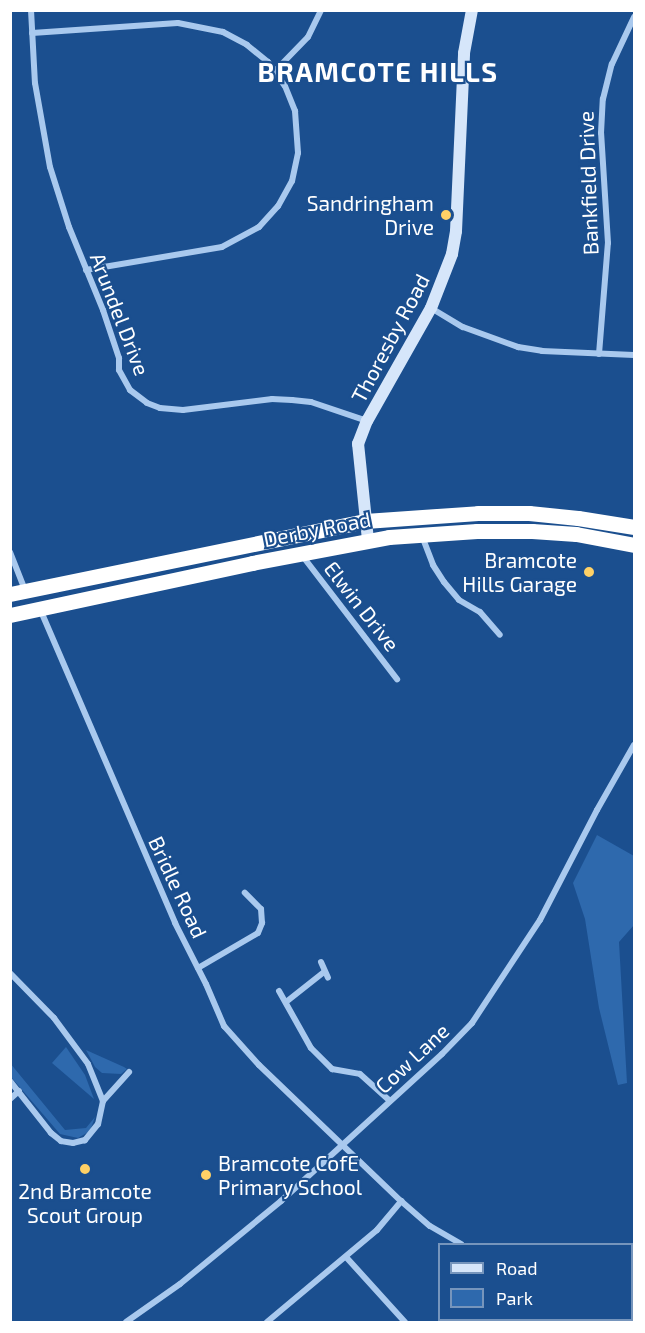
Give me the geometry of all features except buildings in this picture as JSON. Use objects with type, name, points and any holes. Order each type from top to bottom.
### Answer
[{"type":"highway","name":"Derby Road","points":[[18,592],[365,521],[478,513],[529,513],[578,518],[634,528]]},
{"type":"highway","name":"Derby Road","points":[[10,615],[301,553],[368,540],[421,534],[532,531],[576,534],[634,545]]},
{"type":"street","name":"Arundel Drive","points":[[32,10],[39,118],[50,167],[119,358],[119,370],[130,390],[147,403],[160,408],[183,410],[272,399],[292,400],[311,402],[367,421]]},
{"type":"street","points":[[275,71],[308,37],[321,10]]},
{"type":"street","name":"Thoresby Road","points":[[368,540],[357,454],[360,436],[431,308],[446,276],[456,231],[464,53],[472,10]]},
{"type":"street","name":"Bankfield Drive","points":[[599,354],[608,243],[601,133],[603,99],[612,64],[634,17]]},
{"type":"street","points":[[32,33],[144,24],[193,25],[223,32],[260,55],[275,71],[295,111],[298,153],[292,181],[269,217],[246,236],[222,247],[86,270]]},
{"type":"street","points":[[431,308],[463,327],[518,347],[634,355]]},
{"type":"street","points":[[421,534],[433,565],[444,582],[459,600],[480,612],[500,635]]},
{"type":"street","points":[[10,552],[18,592]]},
{"type":"street","name":"Elwin Drive","points":[[301,553],[398,679]]},
{"type":"street","name":"Bridle Road","points":[[39,607],[157,883],[224,1026],[235,1041],[344,1143],[401,1201],[430,1226],[458,1243]]},
{"type":"street","name":"Cow Lane","points":[[126,1323],[207,1262],[281,1201],[459,1038],[491,998],[540,920],[597,810],[634,745]]},
{"type":"street","points":[[198,968],[258,933],[261,909],[245,893]]},
{"type":"street","points":[[286,1002],[326,975],[321,962]]},
{"type":"street","points":[[10,974],[70,1038],[92,1072],[103,1101],[101,1118],[92,1134],[80,1142],[67,1143],[51,1132],[10,1081]]},
{"type":"street","points":[[279,991],[311,1048],[332,1069],[360,1074],[390,1101]]},
{"type":"street","points":[[103,1101],[129,1072]]},
{"type":"street","points":[[10,1099],[19,1091]]},
{"type":"street","points":[[267,1323],[377,1230],[401,1201]]},
{"type":"street","points":[[346,1257],[405,1323]]},
{"type":"green space","points":[[597,835],[634,856],[634,925],[619,942],[627,1083],[618,1085],[599,1008],[585,919],[573,883]]},
{"type":"green space","points":[[66,1047],[85,1075],[94,1099],[52,1063]]},
{"type":"green space","points":[[86,1050],[127,1069],[121,1074],[102,1073],[95,1067]]},
{"type":"green space","points":[[10,1063],[65,1130],[86,1128],[95,1117],[90,1131],[78,1138],[60,1134],[11,1077]]},
{"type":"place","name":"Sandringham Drive","points":[[446,215]]},
{"type":"place","name":"Bramcote Hills Garage","points":[[589,572]]},
{"type":"place","name":"2nd Bramcote Scout Group","points":[[85,1169]]},
{"type":"place","name":"Bramcote CofE Primary School","points":[[206,1175]]},
{"type":"district","name":"BRAMCOTE HILLS","points":[[378,72]]}]
